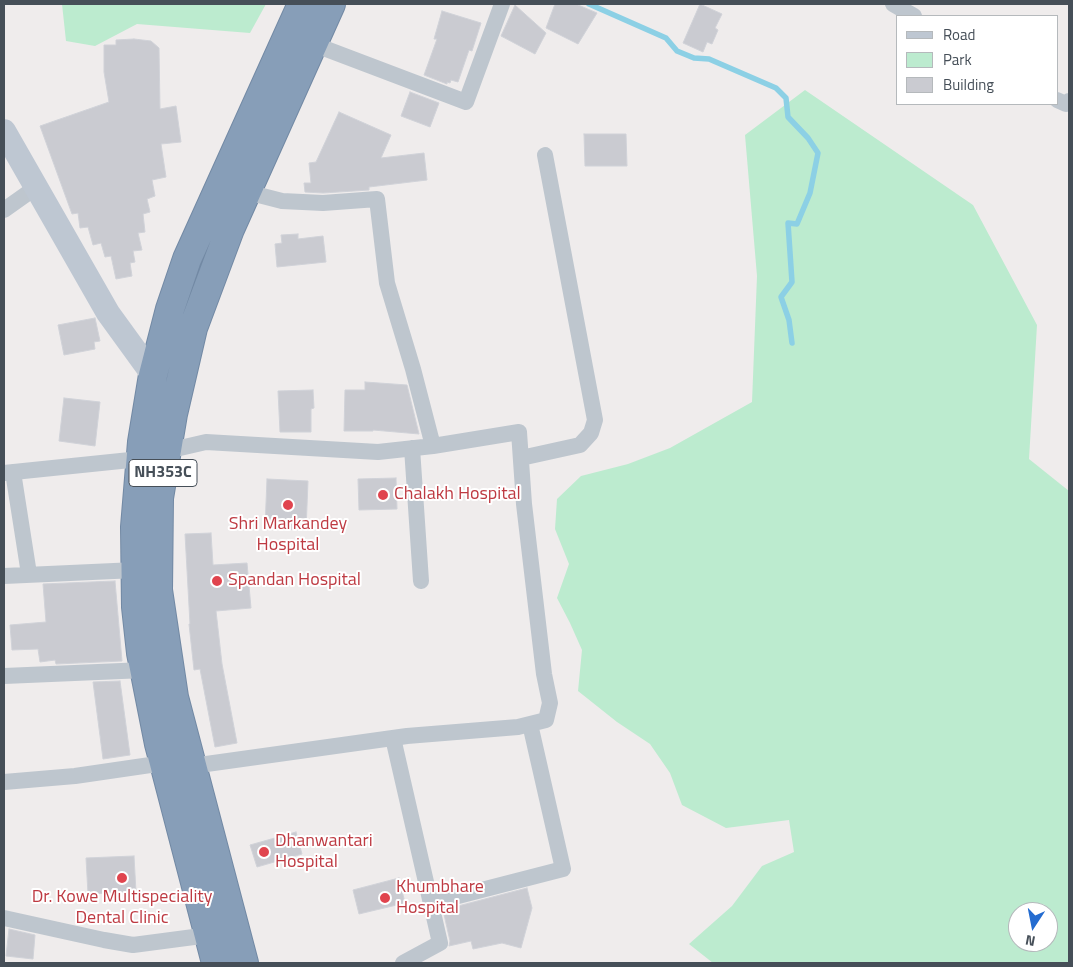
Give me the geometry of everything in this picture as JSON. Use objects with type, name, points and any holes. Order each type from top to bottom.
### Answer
[{"type":"highway","name":"NH353C","points":[[216,963],[164,763],[145,670],[136,607],[135,527],[140,459],[153,375],[170,310],[187,259],[302,4]]},
{"type":"highway","name":"NH353C","points":[[244,963],[174,697],[158,590],[160,498],[173,414],[193,328],[230,228],[331,4]]},
{"type":"street","points":[[313,44],[466,102],[502,4]]},
{"type":"street","points":[[893,4],[912,15]]},
{"type":"street","points":[[1058,100],[1066,104],[1069,101]]},
{"type":"street","points":[[4,131],[34,188],[108,313],[153,375]]},
{"type":"street","points":[[521,458],[580,445],[591,434],[595,420],[544,156]]},
{"type":"street","points":[[4,210],[34,188]]},
{"type":"street","points":[[247,192],[282,201],[323,203],[377,199],[387,283],[414,369],[433,446]]},
{"type":"street","points":[[167,451],[206,442],[378,452],[433,446],[519,432],[526,523],[544,674],[550,704],[546,720],[518,727],[393,738],[192,766]]},
{"type":"street","points":[[412,448],[421,581]]},
{"type":"street","points":[[29,574],[8,473],[140,459]]},
{"type":"street","points":[[4,576],[136,570]]},
{"type":"street","points":[[4,676],[145,670]]},
{"type":"street","points":[[431,903],[563,870],[530,724]]},
{"type":"street","points":[[393,738],[440,943],[403,963]]},
{"type":"street","points":[[4,782],[74,776],[164,763]]},
{"type":"street","points":[[4,918],[132,945],[208,936]]},
{"type":"green space","points":[[62,4],[266,4],[250,33],[137,24],[95,46],[66,41]]},
{"type":"green space","points":[[805,90],[973,205],[1037,325],[1029,459],[1069,491],[1069,963],[713,963],[689,944],[732,906],[762,866],[794,852],[789,820],[726,828],[682,805],[670,773],[650,744],[617,722],[578,691],[582,650],[557,598],[569,564],[555,529],[557,499],[581,476],[628,464],[670,448],[752,402],[757,276],[745,135]]},
{"type":"building","points":[[555,4],[576,4],[597,13],[578,44],[546,28]]},
{"type":"building","points":[[700,4],[722,14],[715,28],[718,30],[712,44],[707,42],[703,52],[683,43]]},
{"type":"building","points":[[515,5],[546,33],[535,54],[501,36]]},
{"type":"building","points":[[442,11],[481,23],[472,51],[469,50],[458,82],[451,80],[447,84],[424,75],[437,39],[434,39]]},
{"type":"building","points":[[134,39],[151,41],[159,48],[160,109],[176,106],[181,142],[161,144],[166,177],[152,180],[155,196],[147,199],[150,212],[143,214],[145,232],[138,233],[142,250],[133,251],[135,262],[130,263],[132,276],[116,279],[111,256],[105,257],[101,243],[93,245],[88,227],[80,228],[78,213],[72,214],[40,126],[109,102],[104,72],[104,45],[116,45],[116,40]]},
{"type":"building","points":[[410,92],[439,103],[430,127],[401,116]]},
{"type":"building","points":[[339,112],[391,135],[381,158],[424,153],[427,180],[369,187],[369,190],[323,193],[305,192],[304,183],[311,183],[309,163],[316,162]]},
{"type":"building","points":[[584,134],[626,134],[627,166],[585,166]]},
{"type":"building","points":[[298,234],[298,239],[323,236],[326,262],[277,267],[275,244],[282,243],[281,235]]},
{"type":"building","points":[[95,318],[100,341],[94,342],[95,349],[64,355],[58,325]]},
{"type":"building","points":[[365,382],[407,385],[419,434],[373,430],[344,431],[345,390],[365,390]]},
{"type":"building","points":[[313,390],[314,408],[311,409],[311,432],[280,432],[278,391]]},
{"type":"building","points":[[64,398],[100,402],[95,446],[59,441]]},
{"type":"building","points":[[396,478],[397,509],[359,510],[358,479]]},
{"type":"building","points":[[267,479],[308,481],[306,530],[265,528]]},
{"type":"building","points":[[211,533],[213,565],[247,563],[251,608],[216,611],[222,664],[237,743],[215,747],[200,669],[194,670],[189,624],[185,534]]},
{"type":"building","points":[[115,581],[122,661],[56,664],[55,660],[40,662],[38,649],[12,650],[10,625],[46,622],[43,584]]},
{"type":"building","points":[[120,681],[130,755],[103,759],[93,682]]},
{"type":"building","points":[[296,832],[302,854],[257,867],[250,845]]},
{"type":"building","points":[[134,856],[136,892],[88,894],[86,858]]},
{"type":"building","points":[[399,878],[405,903],[359,914],[353,890]]},
{"type":"building","points":[[527,888],[532,908],[521,948],[502,943],[473,949],[471,941],[449,946],[450,941],[443,910]]},
{"type":"building","points":[[9,929],[35,935],[33,959],[6,956]]},
{"type":"waterway","points":[[589,4],[666,38],[677,51],[694,58],[709,59],[776,88],[786,98],[788,117],[808,138],[818,153],[810,193],[797,224],[788,223],[792,282],[781,297],[789,320],[792,343]]},
{"type":"place","name":"Chalakh Hospital","points":[[383,495]]},
{"type":"place","name":"Shri Markandey Hospital","points":[[288,505]]},
{"type":"place","name":"Spandan Hospital","points":[[217,581]]},
{"type":"place","name":"Dhanwantari Hospital","points":[[264,852]]},
{"type":"place","name":"Dr. Kowe Multispeciality Dental Clinic","points":[[122,878]]},
{"type":"place","name":"Khumbhare Hospital","points":[[385,898]]}]
